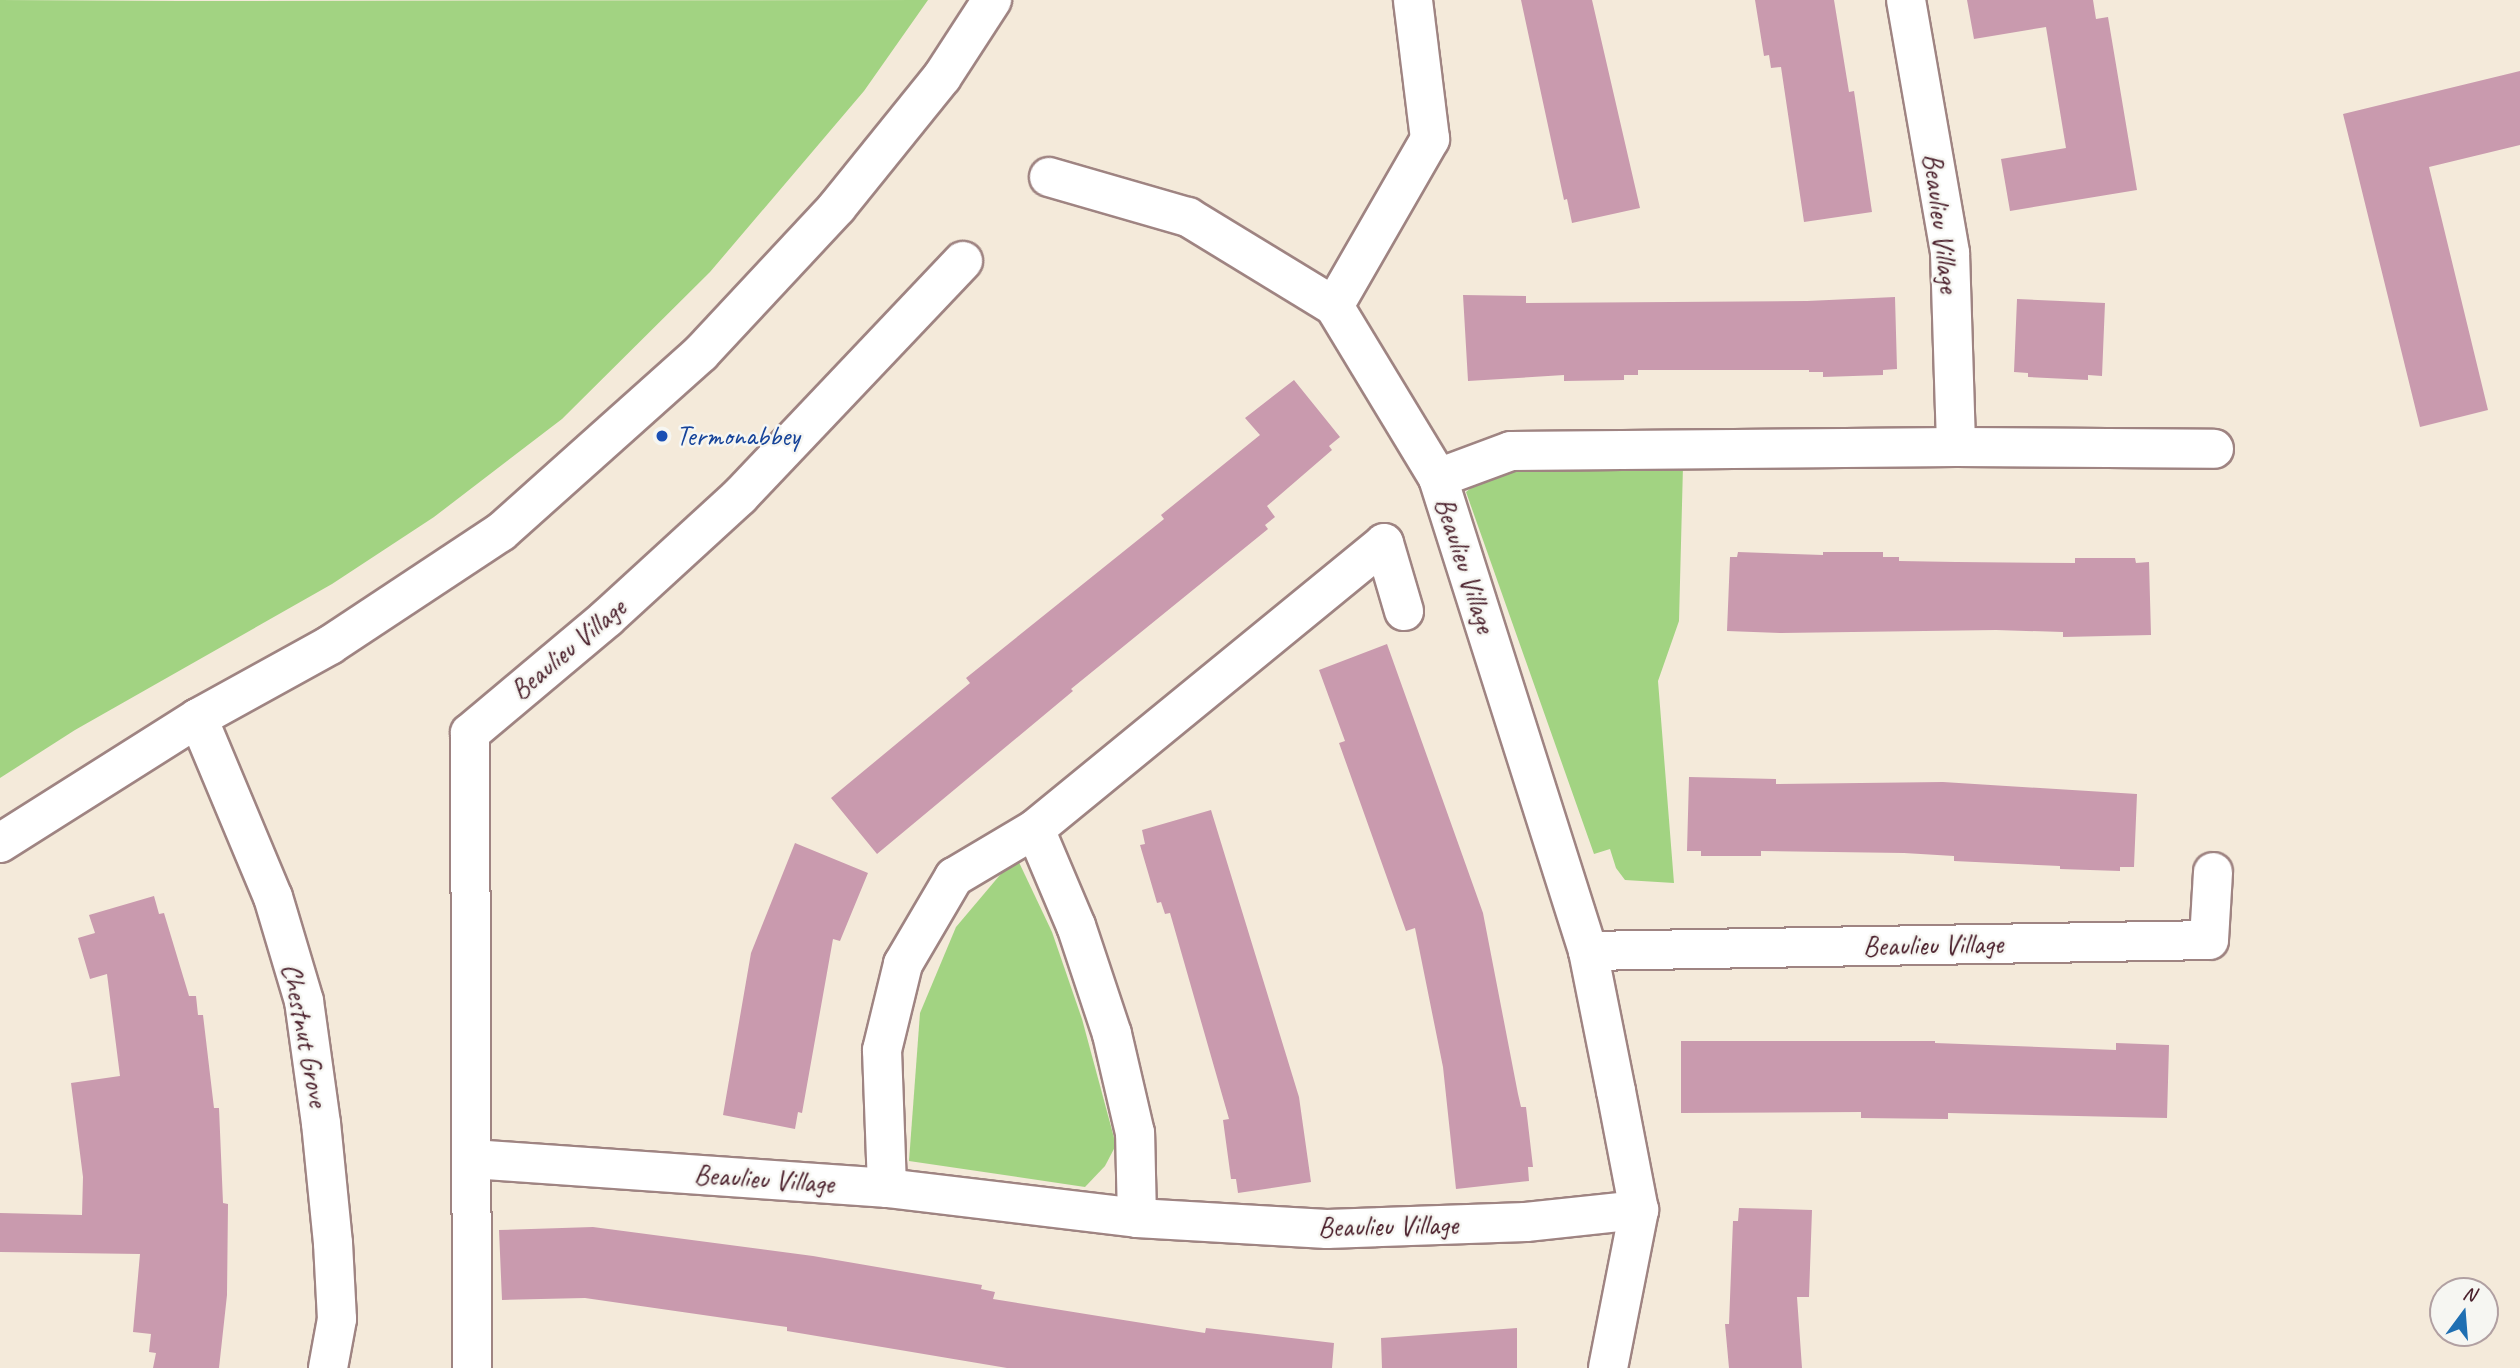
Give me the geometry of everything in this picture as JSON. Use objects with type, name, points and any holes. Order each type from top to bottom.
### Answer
[{"type":"street","points":[[0,843],[198,718],[330,645],[500,532],[701,353],[837,207],[942,77],[992,0]]},
{"type":"street","points":[[1334,306],[1430,139],[1413,0]]},
{"type":"street","name":"Beaulieu Village","points":[[1906,0],[1950,253],[1956,447]]},
{"type":"street","points":[[1049,177],[1188,217],[1334,306],[1437,478]]},
{"type":"street","name":"Beaulieu Village","points":[[472,1368],[470,733],[607,618],[740,496],[963,261]]},
{"type":"street","name":"Beaulieu Village","points":[[1608,1368],[1639,1210],[1588,951],[1437,478],[1511,451],[1956,447],[2214,449]]},
{"type":"street","points":[[887,1188],[882,1050],[903,964],[954,877],[1035,830],[1384,543],[1404,611]]},
{"type":"street","name":"Chestnut Grove","points":[[198,718],[273,897],[304,1001],[321,1123],[333,1243],[337,1319],[328,1368]]},
{"type":"street","points":[[1035,830],[1076,926],[1112,1034],[1135,1133],[1137,1218]]},
{"type":"street","name":"Beaulieu Village","points":[[1588,951],[2209,940],[2213,872]]},
{"type":"street","name":"Beaulieu Village","points":[[473,1159],[887,1188],[1137,1218],[1327,1229],[1526,1222],[1639,1210]]},
{"type":"green space","points":[[0,0],[928,0],[864,91],[710,272],[562,419],[434,517],[332,584],[75,730],[0,778]]},
{"type":"green space","points":[[1499,465],[1683,466],[1679,621],[1658,681],[1674,883],[1625,880],[1616,868],[1610,849],[1594,854],[1466,492]]},
{"type":"green space","points":[[1016,856],[1052,932],[1082,1019],[1116,1145],[1105,1166],[1085,1187],[909,1161],[920,1013],[956,927]]},
{"type":"building","points":[[1521,0],[1592,0],[1640,208],[1572,223],[1567,199],[1564,200]]},
{"type":"building","points":[[1755,0],[1834,0],[1849,92],[1854,91],[1872,212],[1804,222],[1781,67],[1771,68],[1769,55],[1764,56]]},
{"type":"building","points":[[1967,0],[2093,0],[2096,19],[2108,17],[2137,190],[2010,211],[2001,159],[2066,148],[2046,27],[1974,39]]},
{"type":"building","points":[[2520,71],[2520,145],[2429,167],[2488,410],[2420,427],[2343,114]]},
{"type":"building","points":[[1463,295],[1526,296],[1526,303],[1807,301],[1895,297],[1897,369],[1883,370],[1883,375],[1823,377],[1823,372],[1809,370],[1638,370],[1638,375],[1624,375],[1624,380],[1564,381],[1564,375],[1468,381]]},
{"type":"building","points":[[2017,299],[2105,303],[2102,376],[2088,375],[2088,380],[2028,377],[2028,373],[2014,372]]},
{"type":"building","points":[[1294,380],[1340,437],[1329,446],[1332,450],[1267,506],[1275,517],[1265,525],[1268,529],[1071,689],[1073,691],[877,854],[831,798],[970,683],[966,678],[1164,519],[1161,515],[1260,435],[1245,418]]},
{"type":"building","points":[[1738,552],[1823,555],[1823,552],[1883,552],[1883,557],[1899,557],[1899,561],[1956,562],[2075,563],[2075,558],[2135,558],[2136,563],[2149,562],[2151,635],[2063,637],[2063,632],[1996,630],[1781,633],[1727,631],[1730,557],[1737,557]]},
{"type":"building","points":[[1387,644],[1483,913],[1518,1094],[1521,1107],[1526,1107],[1533,1167],[1528,1167],[1529,1181],[1456,1189],[1443,1067],[1415,928],[1406,931],[1339,743],[1345,741],[1319,670]]},
{"type":"building","points":[[1689,777],[1776,779],[1776,784],[1943,782],[2137,794],[2134,867],[2120,867],[2120,871],[2060,869],[2060,866],[1954,861],[1954,856],[1904,853],[1761,851],[1761,856],[1701,856],[1701,851],[1687,851]]},
{"type":"building","points":[[1211,810],[1299,1097],[1311,1182],[1238,1193],[1236,1179],[1231,1179],[1223,1120],[1229,1119],[1170,913],[1165,914],[1161,902],[1157,903],[1140,845],[1145,844],[1142,830]]},
{"type":"building","points":[[795,843],[868,873],[840,941],[833,939],[802,1113],[798,1112],[795,1129],[723,1115],[751,953]]},
{"type":"building","points":[[154,896],[159,914],[164,913],[189,996],[196,996],[198,1015],[203,1015],[214,1108],[219,1108],[223,1203],[228,1204],[227,1295],[219,1368],[153,1368],[156,1353],[149,1352],[151,1334],[133,1332],[140,1254],[0,1252],[0,1213],[82,1215],[83,1177],[71,1083],[120,1076],[107,974],[90,979],[78,938],[95,933],[89,915]]},
{"type":"building","points":[[1681,1041],[1935,1041],[2116,1050],[2116,1043],[2169,1045],[2167,1118],[1948,1113],[1948,1119],[1861,1118],[1861,1112],[1681,1113]]},
{"type":"building","points":[[1739,1208],[1812,1210],[1809,1297],[1797,1297],[1802,1368],[1729,1368],[1725,1324],[1729,1324],[1733,1221],[1738,1221]]},
{"type":"building","points":[[593,1227],[813,1256],[982,1285],[981,1289],[995,1292],[993,1299],[1205,1333],[1206,1328],[1334,1343],[1332,1368],[1007,1368],[787,1331],[787,1327],[585,1298],[502,1300],[499,1230]]},
{"type":"building","points":[[1517,1328],[1517,1368],[1382,1368],[1381,1338]]},
{"type":"place","name":"Termonabbey","points":[[662,436]]}]
